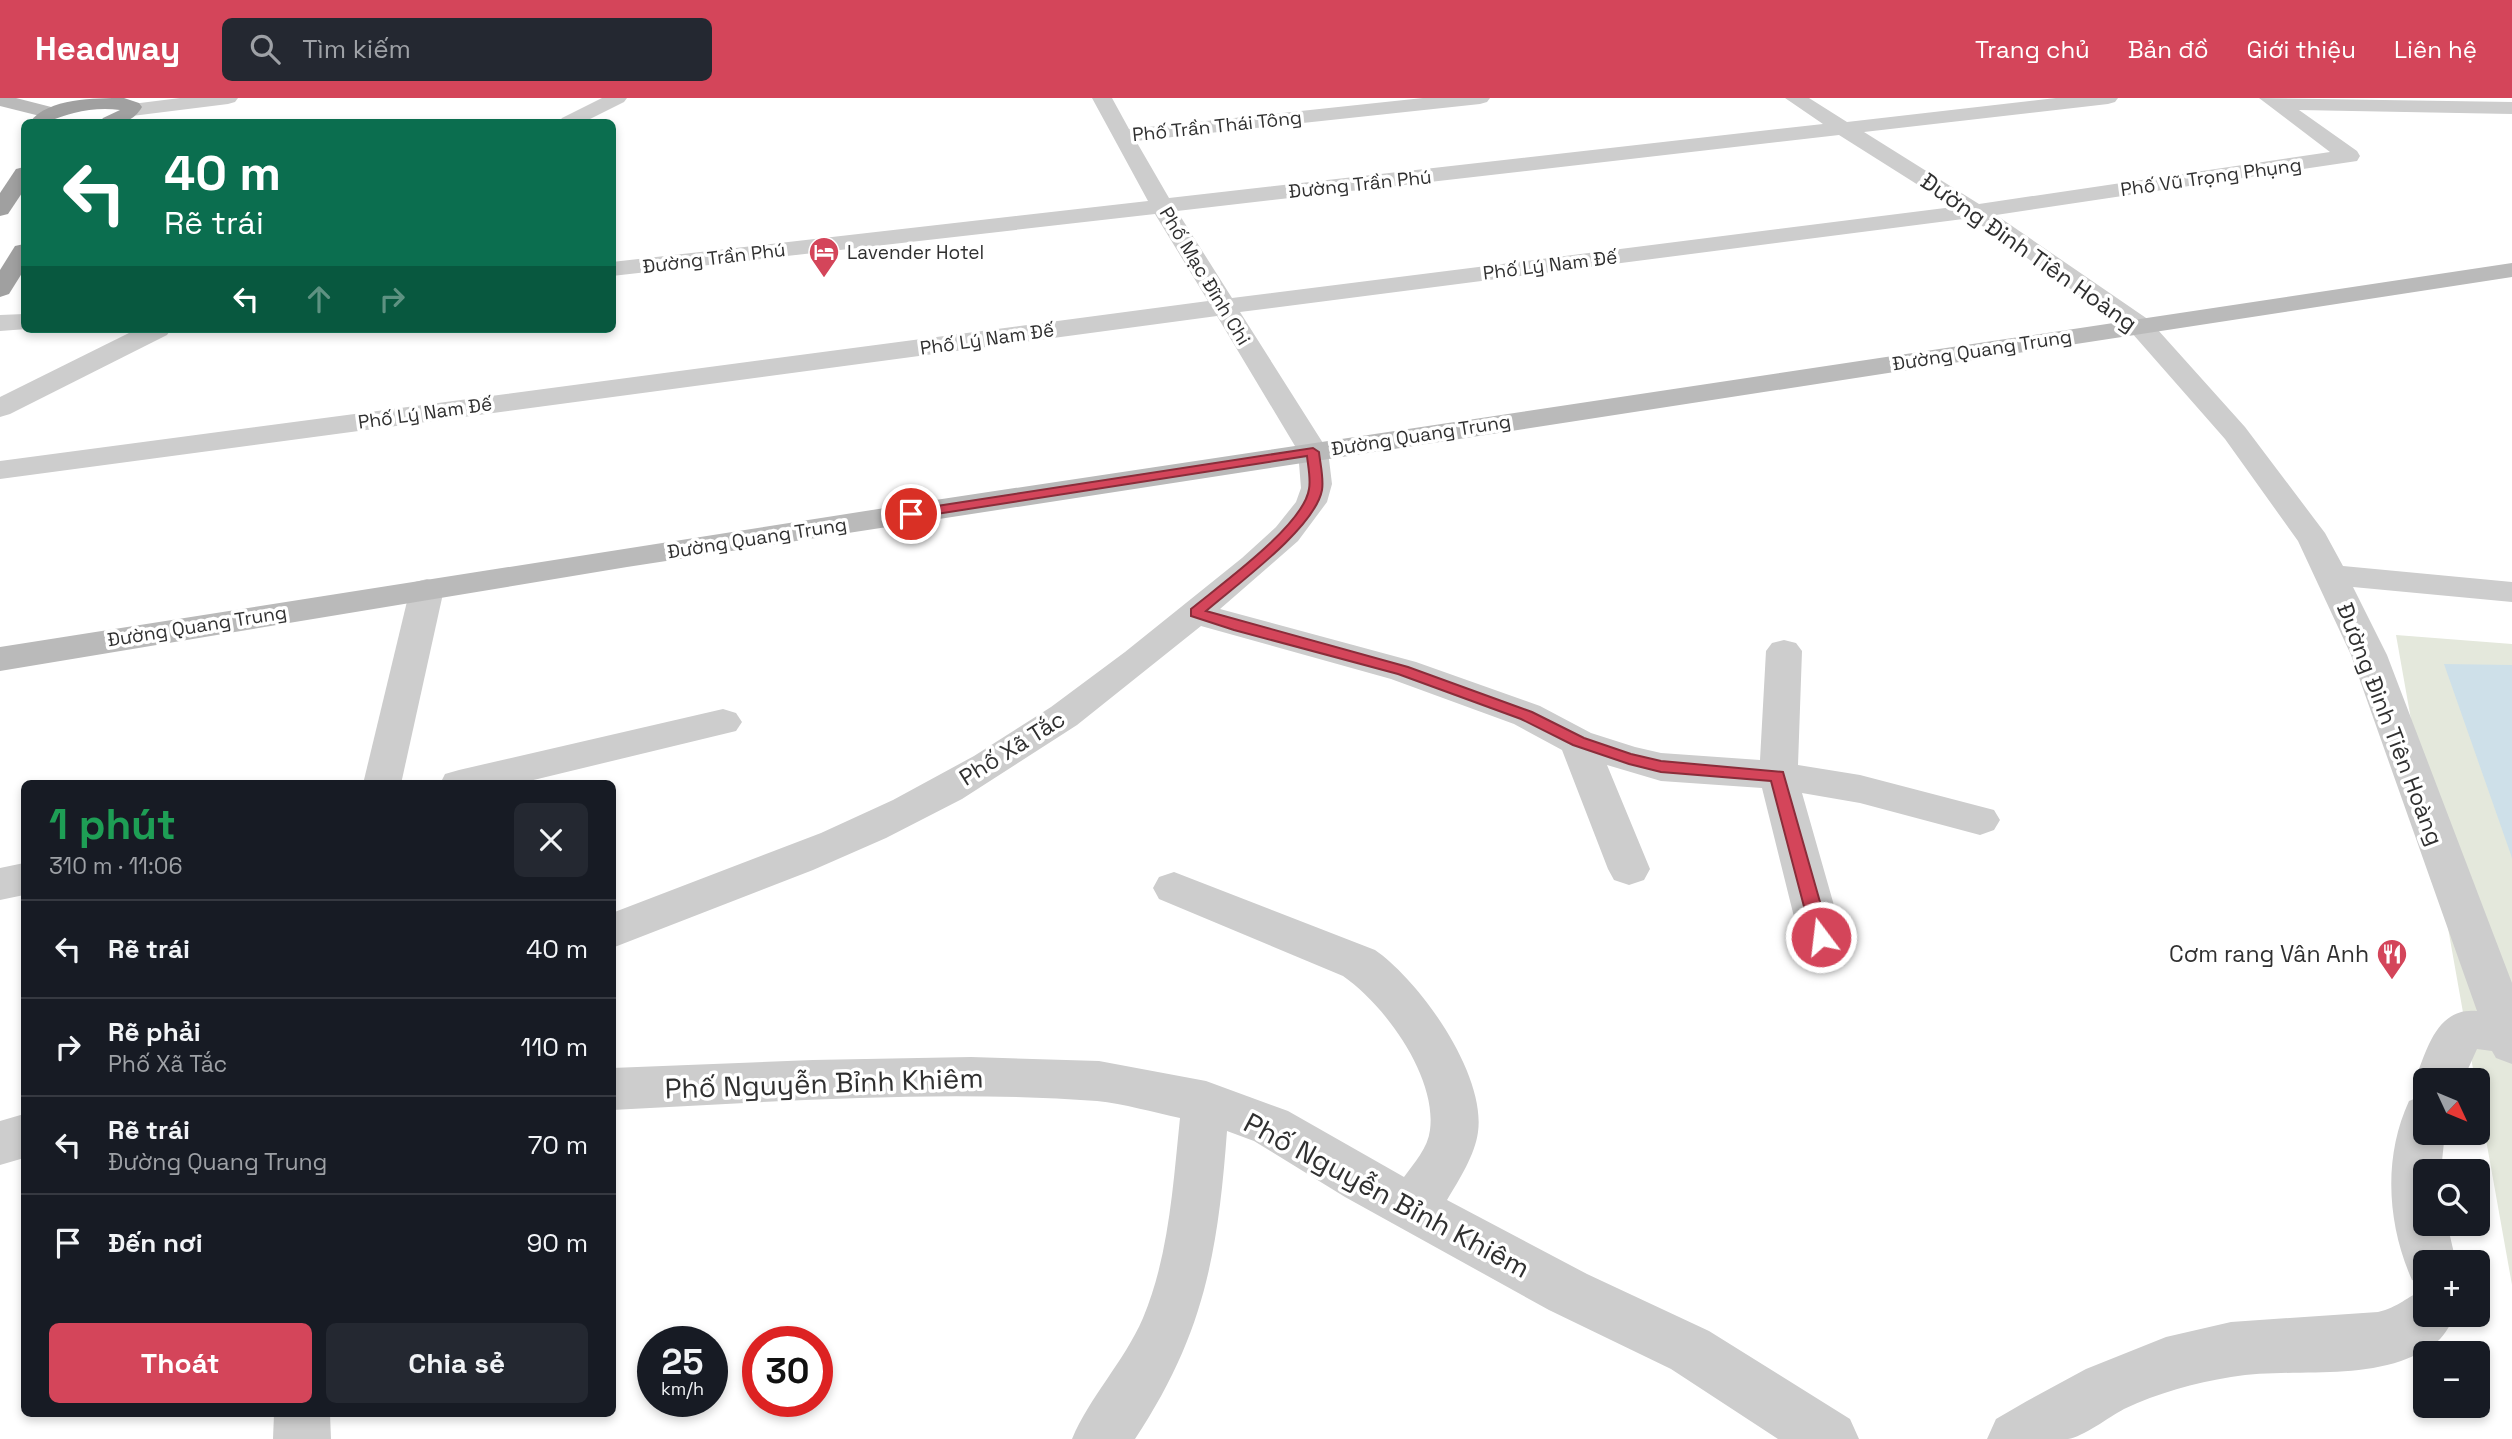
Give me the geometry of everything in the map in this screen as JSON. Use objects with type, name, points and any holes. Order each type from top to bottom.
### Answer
[{"type":"highway","points":[[59,110],[94,102],[128,103]]},
{"type":"highway","points":[[113,119],[128,103]]},
{"type":"highway","points":[[0,209],[21,178]]},
{"type":"highway","points":[[0,289],[21,256]]},
{"type":"main road","points":[[0,100],[59,110]]},
{"type":"main road","name":"Đường Quang Trung","points":[[0,659],[427,589],[2512,270]]},
{"type":"street","points":[[128,103],[228,98]]},
{"type":"street","points":[[575,119],[617,98]]},
{"type":"street","name":"Phố Mạc Đĩnh Chi","points":[[1102,98],[1162,206],[1313,452]]},
{"type":"street","name":"Phố Trần Thái Tông","points":[[1121,136],[1480,98]]},
{"type":"street","name":"Đường Đinh Tiên Hoàng","points":[[1795,98],[1975,211],[2140,326],[2235,433],[2314,540],[2368,654],[2510,1039]]},
{"type":"street","name":"Đường Trần Phú","points":[[616,269],[2108,98]]},
{"type":"street","points":[[2274,101],[2512,108]]},
{"type":"street","name":"Phố Vũ Trọng Phụng","points":[[1975,211],[2349,156],[2274,101]]},
{"type":"street","name":"Phố Lý Nam Đế","points":[[0,470],[1223,307],[1975,211]]},
{"type":"street","points":[[0,323],[21,322]]},
{"type":"street","points":[[0,408],[150,333]]},
{"type":"street","name":"Phố Xã Tắc","points":[[616,929],[810,854],[908,810],[1057,721],[1100,691],[1285,536],[1312,502],[1316,488],[1313,452]]},
{"type":"street","points":[[2330,575],[2512,592]]},
{"type":"street","points":[[383,780],[427,589]]},
{"type":"street","points":[[1196,612],[1239,627],[1403,670],[1527,715],[1578,742],[1661,766],[1778,776],[1860,789],[1980,820]]},
{"type":"street","points":[[1784,651],[1778,776],[1821,937]]},
{"type":"street","points":[[476,780],[723,722]]},
{"type":"street","points":[[1578,742],[1629,869]]},
{"type":"street","points":[[0,884],[21,880]]},
{"type":"street","points":[[1174,888],[1359,963],[1382,981],[1404,1007],[1437,1061],[1452,1099],[1455,1131],[1447,1153],[1412,1208]]},
{"type":"street","points":[[2443,1068],[2450,1049],[2465,1029],[2510,1039]]},
{"type":"street","name":"Phố Nguyễn Bỉnh Khiêm","points":[[616,1089],[813,1080],[971,1077],[1099,1081],[1206,1102],[1271,1125],[1412,1208],[1568,1292],[1690,1350],[1830,1439]]},
{"type":"street","points":[[1101,1439],[1137,1389],[1170,1318],[1189,1250],[1206,1102]]},
{"type":"street","points":[[0,1143],[21,1137]]},
{"type":"street","points":[[2416,1145],[2414,1170],[2428,1250]]},
{"type":"street","points":[[2016,1439],[2077,1402],[2169,1361],[2266,1345],[2369,1341],[2418,1327]]},
{"type":"street","points":[[302,1417],[302,1439]]},
{"type":"shaded area","points":[[2396,635],[2512,644],[2512,1285],[2487,1145],[2490,1145],[2490,1068],[2473,1068]]},
{"type":"shaded area","points":[[2444,664],[2512,665],[2512,859],[2511,855]]},
{"type":"place","name":"Lavender Hotel","points":[[824,279]]},
{"type":"place","name":"Cơm rang Vân Anh","points":[[2392,981]]},
{"type":"route","points":[[911,514],[1313,452],[1316,488],[1312,502],[1302,516],[1285,536],[1196,612],[1239,627],[1403,670],[1527,715],[1578,742],[1629,759],[1661,766],[1778,776],[1821,937]]}]
